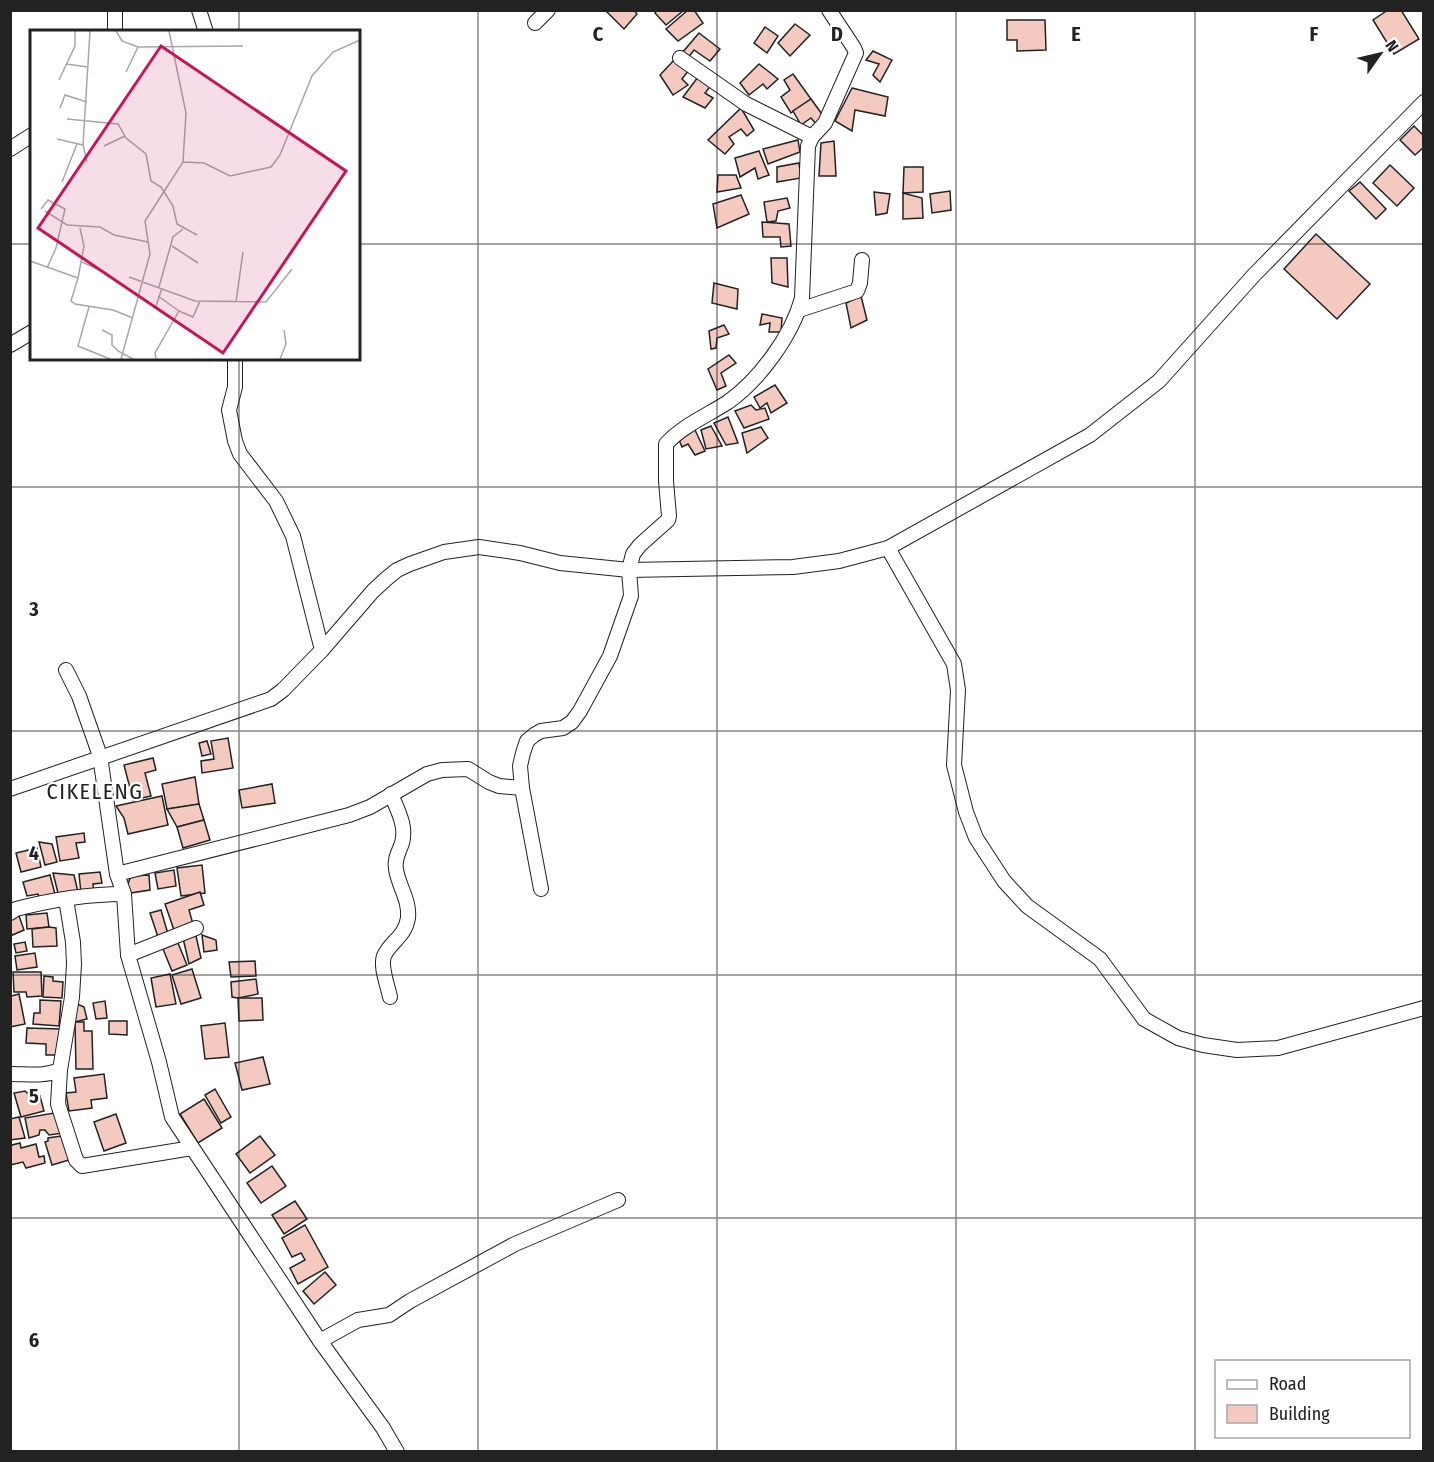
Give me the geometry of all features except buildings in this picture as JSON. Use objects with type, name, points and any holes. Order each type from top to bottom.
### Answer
[{"type":"street","points":[[115,10],[115,30]]},
{"type":"street","points":[[199,10],[205,30]]},
{"type":"street","points":[[535,23],[548,10]]},
{"type":"street","points":[[541,889],[520,766],[528,741],[541,731],[563,728],[572,723],[610,656],[631,596],[629,570],[633,554],[668,520],[666,444],[728,401],[761,373],[799,310],[802,298],[808,146],[812,137],[825,123],[856,53],[855,48],[829,10]]},
{"type":"street","points":[[680,58],[746,104],[812,137]]},
{"type":"street","points":[[10,789],[100,756],[265,702],[283,690],[322,650],[373,591],[392,575],[429,556],[479,548],[520,553],[560,563],[629,570],[793,567],[839,561],[888,548],[1090,435],[1159,381],[1254,275],[1424,102]]},
{"type":"street","points":[[10,149],[30,136]]},
{"type":"street","points":[[799,310],[857,291],[862,260]]},
{"type":"street","points":[[10,345],[30,333]]},
{"type":"street","points":[[235,360],[235,387],[229,410],[235,441],[240,454],[276,501],[293,536],[322,650]]},
{"type":"street","points":[[888,548],[954,664],[958,690],[954,765],[966,812],[976,838],[1005,881],[1027,906],[1100,959],[1144,1019],[1179,1038],[1203,1045],[1237,1050],[1278,1048],[1424,1008]]},
{"type":"street","points":[[66,670],[79,696],[100,756],[117,873],[124,894],[128,955],[159,1062],[172,1117],[320,1341],[383,1428],[397,1452]]},
{"type":"street","points":[[117,873],[349,815],[370,807],[427,774],[454,768],[468,769],[499,786],[522,788]]},
{"type":"street","points":[[390,997],[383,963],[384,955],[403,932],[408,917],[395,868],[402,841],[402,820],[391,794]]},
{"type":"street","points":[[10,913],[16,909],[66,898],[124,894]]},
{"type":"street","points":[[66,898],[74,964],[72,997],[60,1070],[58,1104],[76,1160],[82,1166],[192,1148]]},
{"type":"street","points":[[128,955],[196,928]]},
{"type":"street","points":[[10,1074],[48,1075],[60,1070]]},
{"type":"street","points":[[320,1341],[358,1320],[389,1315],[410,1301],[515,1244],[618,1200]]},
{"type":"district","name":"CIKELENG","points":[[95,791]]}]
